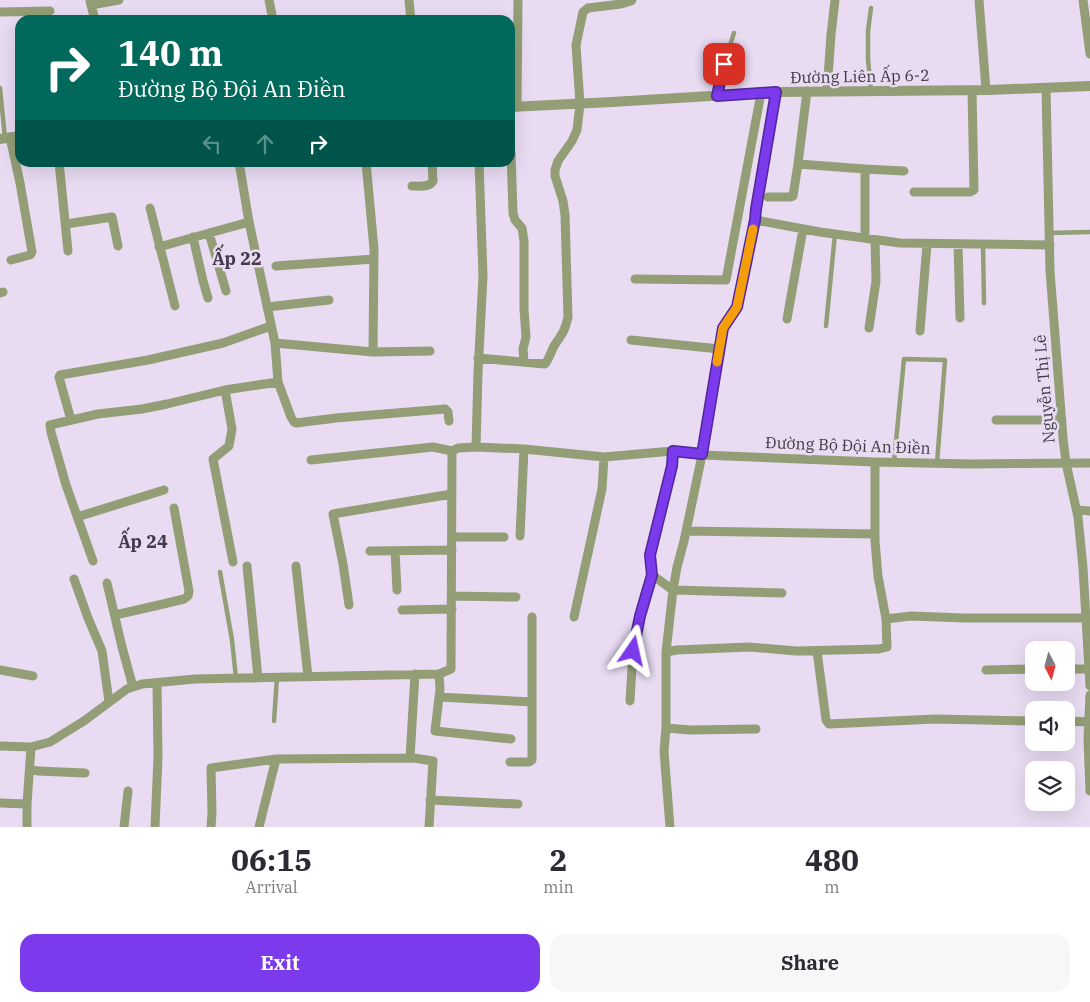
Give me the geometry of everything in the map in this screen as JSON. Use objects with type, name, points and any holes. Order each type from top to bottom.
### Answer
[{"type":"street","points":[[94,15],[90,3],[119,0]]},
{"type":"street","points":[[269,0],[272,15]]},
{"type":"street","points":[[409,0],[410,15]]},
{"type":"street","points":[[515,80],[518,0]]},
{"type":"street","points":[[478,358],[546,363],[566,328],[568,310],[565,215],[563,201],[555,176],[558,161],[576,135],[580,104],[576,45],[583,12],[588,8],[621,4],[632,0]]},
{"type":"street","points":[[827,91],[835,0]]},
{"type":"street","points":[[980,0],[986,90]]},
{"type":"street","points":[[1083,0],[1090,54]]},
{"type":"street","points":[[0,12],[50,11]]},
{"type":"street","name":"Đường Liên Ấp 6-2","points":[[515,107],[776,92],[986,90],[1090,86]]},
{"type":"street","name":"Nguyễn Thị Lê","points":[[1046,88],[1050,271],[1066,463],[1077,510],[1087,568],[1086,618],[1089,639],[1090,686]]},
{"type":"street","points":[[914,192],[970,192],[974,190],[972,90]]},
{"type":"street","points":[[768,197],[792,196],[807,91]]},
{"type":"street","points":[[670,827],[664,750],[666,728],[666,652],[673,590],[702,454],[723,328],[737,307],[755,220],[776,92]]},
{"type":"street","points":[[635,279],[726,280],[761,93]]},
{"type":"street","points":[[9,138],[15,162]]},
{"type":"street","points":[[798,164],[904,171]]},
{"type":"street","points":[[11,260],[30,255],[32,252],[16,167]]},
{"type":"street","points":[[60,167],[68,251]]},
{"type":"street","points":[[240,167],[248,222],[276,343],[278,382],[294,422],[445,409],[448,412],[449,421]]},
{"type":"street","points":[[366,167],[374,259],[373,352]]},
{"type":"street","points":[[412,186],[428,186],[432,184],[434,181],[433,167]]},
{"type":"street","points":[[476,447],[478,358],[483,276],[479,167]]},
{"type":"street","points":[[511,167],[514,220],[522,228],[524,241],[526,337],[523,349],[524,362]]},
{"type":"street","points":[[866,169],[870,239],[876,281],[869,328]]},
{"type":"street","points":[[150,208],[175,306]]},
{"type":"street","points":[[66,224],[112,217],[118,246]]},
{"type":"street","points":[[755,220],[900,243],[1050,245]]},
{"type":"street","points":[[159,247],[248,222]]},
{"type":"street","points":[[787,319],[803,229]]},
{"type":"street","points":[[209,233],[226,291]]},
{"type":"street","points":[[193,237],[208,298]]},
{"type":"street","points":[[920,331],[927,244]]},
{"type":"street","points":[[958,244],[960,318]]},
{"type":"street","points":[[276,266],[374,259]]},
{"type":"street","points":[[267,307],[330,300]]},
{"type":"street","points":[[71,420],[60,375],[148,360],[223,343],[271,326]]},
{"type":"street","points":[[631,340],[720,348]]},
{"type":"street","points":[[276,343],[373,352],[430,351]]},
{"type":"street","points":[[94,562],[66,485],[50,426],[98,414],[150,407],[225,390],[278,382]]},
{"type":"street","points":[[225,390],[232,429],[230,446],[213,459],[233,562]]},
{"type":"street","points":[[996,420],[1062,420]]},
{"type":"street","name":"Đường Bộ Đội An Điền","points":[[311,460],[433,447],[452,451],[458,448],[476,447],[524,449],[604,457],[673,451],[875,462],[970,464],[1090,463]]},
{"type":"street","points":[[520,536],[524,449]]},
{"type":"street","points":[[0,746],[31,747],[50,742],[127,689],[142,684],[195,679],[439,674],[451,669],[452,451]]},
{"type":"street","points":[[630,701],[633,651],[640,616],[652,575],[650,555],[672,466],[673,451]]},
{"type":"street","points":[[574,617],[602,488],[604,457]]},
{"type":"street","points":[[666,652],[749,647],[817,651],[879,649],[887,647],[886,619],[878,576],[875,534],[875,462]]},
{"type":"street","points":[[77,517],[164,490]]},
{"type":"street","points":[[348,605],[343,564],[333,514],[452,494]]},
{"type":"street","points":[[115,615],[188,596],[189,591],[174,508]]},
{"type":"street","points":[[1077,510],[1090,510]]},
{"type":"street","points":[[686,531],[875,534]]},
{"type":"street","points":[[452,537],[504,537]]},
{"type":"street","points":[[370,552],[452,550]]},
{"type":"street","points":[[395,551],[397,590]]},
{"type":"street","points":[[248,566],[258,678]]},
{"type":"street","points":[[296,566],[308,677]]},
{"type":"street","points":[[652,575],[673,590],[782,593]]},
{"type":"street","points":[[74,579],[102,651],[109,702]]},
{"type":"street","points":[[107,583],[133,687]]},
{"type":"street","points":[[452,596],[516,597]]},
{"type":"street","points":[[402,610],[452,609]]},
{"type":"street","points":[[886,619],[911,616],[1086,618]]},
{"type":"street","points":[[510,762],[530,762],[532,760],[532,617]]},
{"type":"street","points":[[817,651],[826,720],[829,724],[935,719],[1025,721]]},
{"type":"street","points":[[986,670],[1025,669]]},
{"type":"street","points":[[1075,669],[1089,669]]},
{"type":"street","points":[[0,670],[33,676]]},
{"type":"street","points":[[410,758],[416,674]]},
{"type":"street","points":[[439,674],[440,689],[435,731],[511,739]]},
{"type":"street","points":[[155,827],[158,757],[157,683]]},
{"type":"street","points":[[1090,695],[1090,791]]},
{"type":"street","points":[[439,697],[532,702]]},
{"type":"street","points":[[1075,722],[1089,722]]},
{"type":"street","points":[[666,728],[690,730],[756,729]]},
{"type":"street","points":[[31,747],[27,827],[32,827]]},
{"type":"street","points":[[211,827],[211,768],[276,759],[410,758],[433,761],[429,827]]},
{"type":"street","points":[[259,827],[276,759]]},
{"type":"street","points":[[30,769],[85,773]]},
{"type":"street","points":[[124,827],[128,791]]},
{"type":"street","points":[[430,800],[518,804]]},
{"type":"street","points":[[0,803],[27,804]]},
{"type":"lane","points":[[871,8],[868,31],[868,59],[871,91]]},
{"type":"lane","points":[[717,96],[724,64],[734,34]]},
{"type":"lane","points":[[0,88],[9,138]]},
{"type":"lane","points":[[1049,233],[1090,232]]},
{"type":"lane","points":[[826,326],[835,234]]},
{"type":"lane","points":[[983,245],[984,303]]},
{"type":"lane","points":[[894,462],[904,359],[945,360],[938,463]]},
{"type":"lane","points":[[220,572],[232,640],[236,678]]},
{"type":"lane","points":[[274,721],[277,677]]},
{"type":"slow traffic","points":[[717,362],[723,328],[737,307],[753,229]]},
{"type":"district","name":"Ấp 22","points":[[237,259]]},
{"type":"district","name":"Ấp 24","points":[[143,542]]},
{"type":"route","points":[[633,651],[640,616],[652,575],[650,555],[672,466],[673,451],[702,454],[723,328],[737,307],[755,220],[776,92],[717,96],[724,64]]}]
